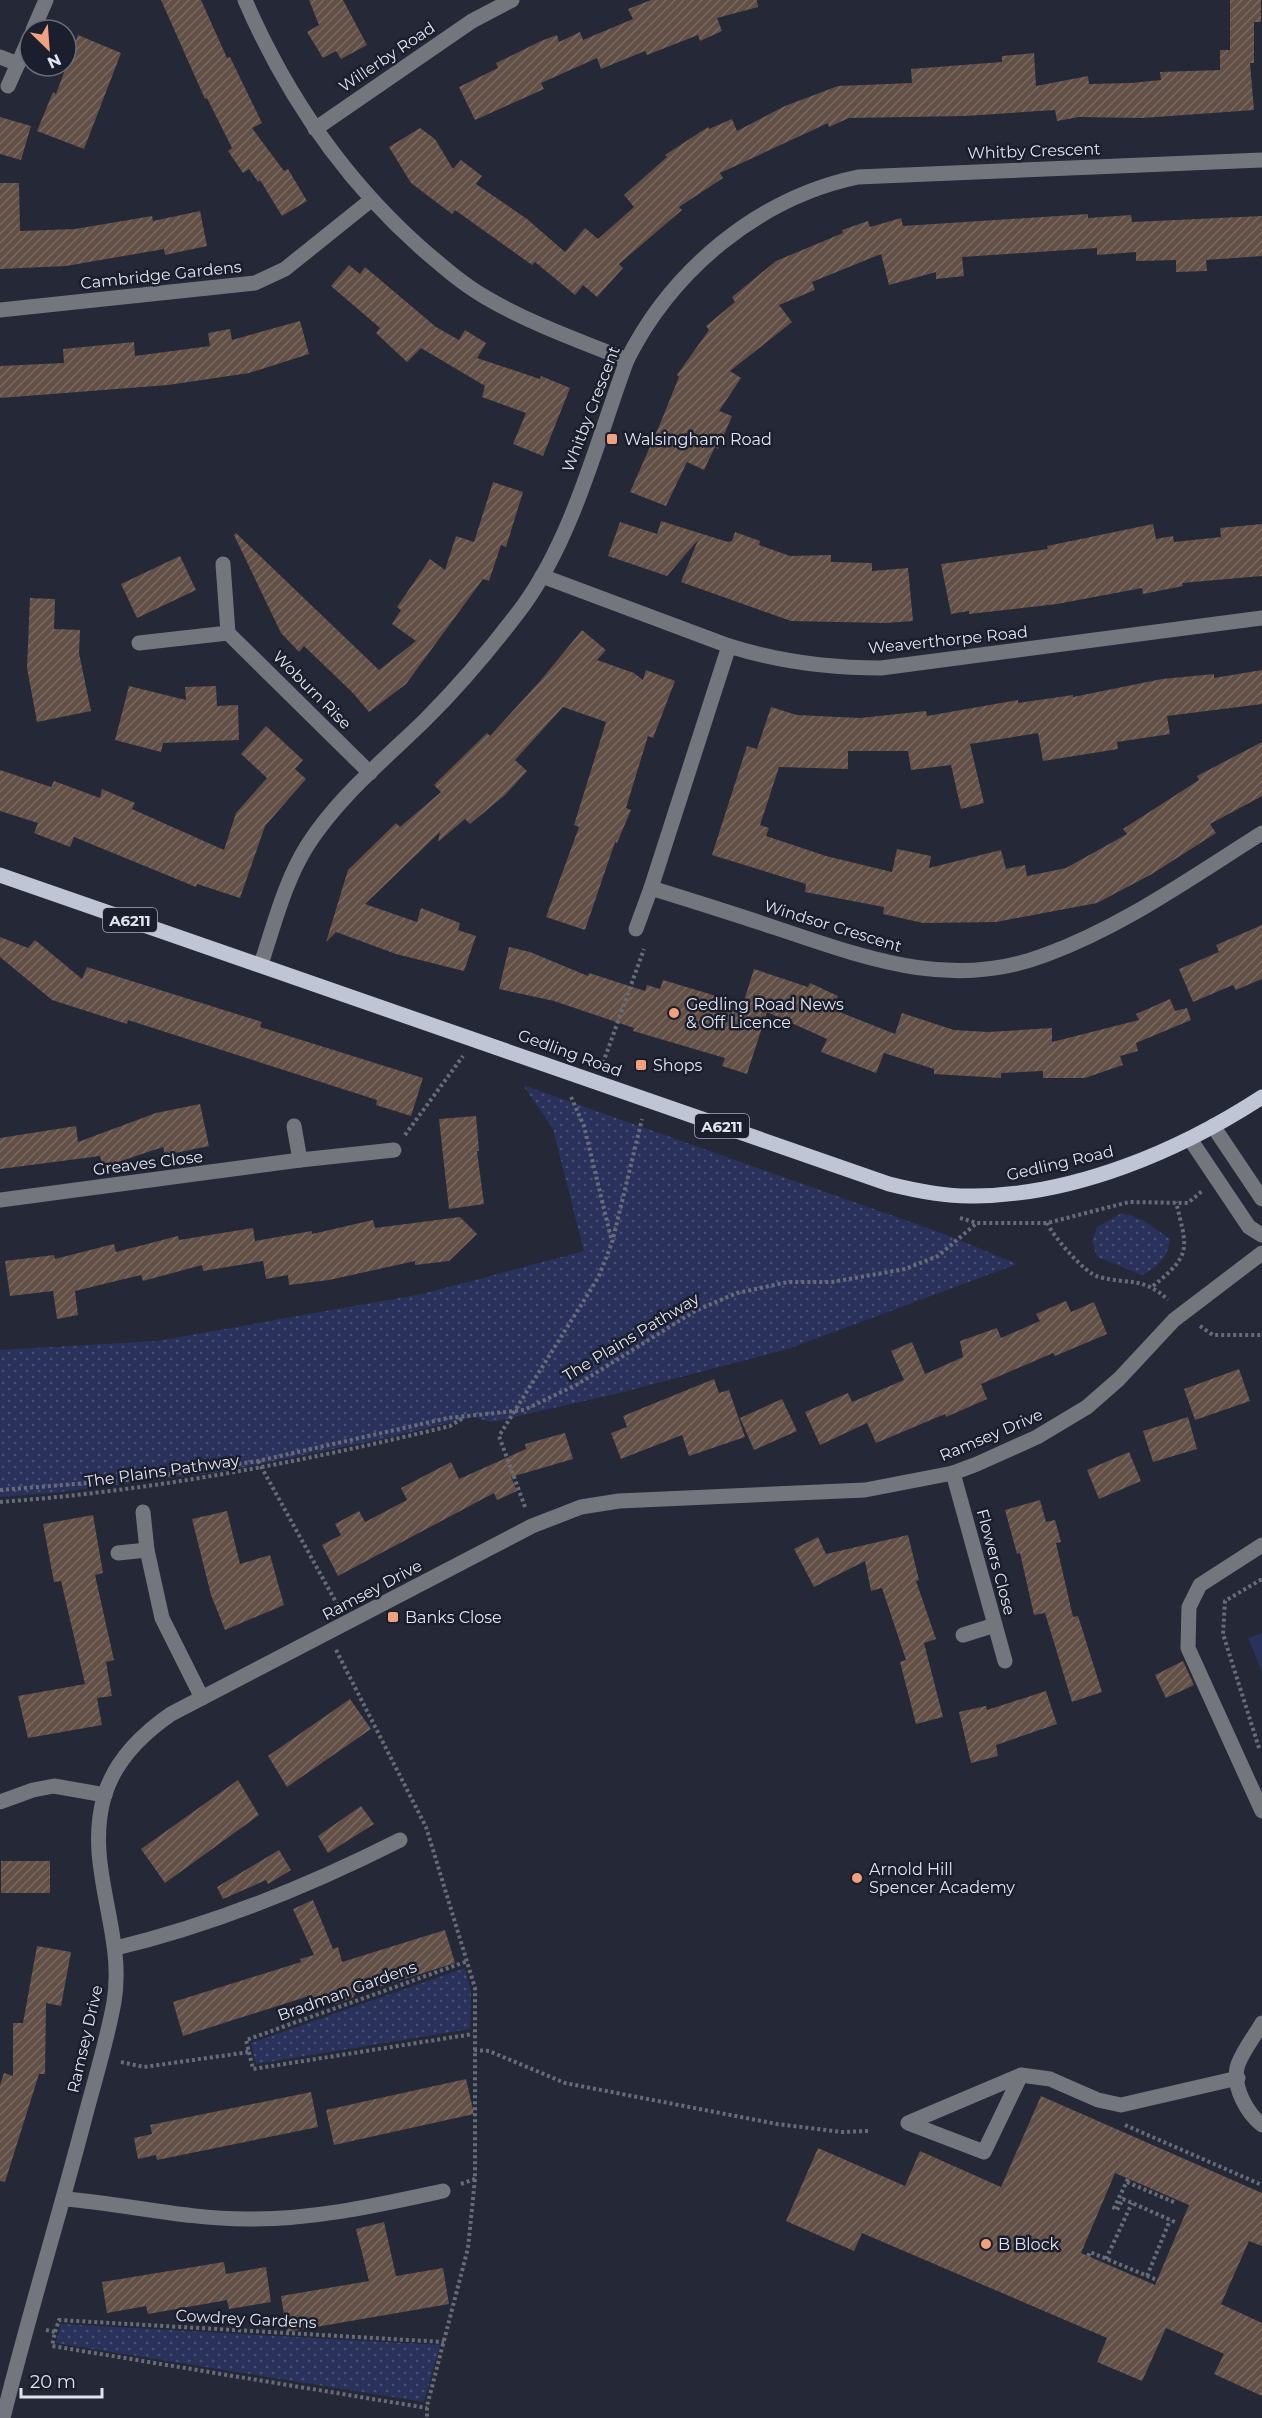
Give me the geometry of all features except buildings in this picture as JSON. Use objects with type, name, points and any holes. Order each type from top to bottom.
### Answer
[{"type":"main road","name":"Gedling Road","points":[[0,875],[889,1184],[929,1193],[963,1196],[1030,1191],[1124,1167],[1191,1139]]},
{"type":"main road","name":"A6211","points":[[1191,1139],[1262,1097]]},
{"type":"street","points":[[38,18],[46,0]]},
{"type":"street","points":[[245,0],[264,44],[315,129],[370,200],[448,271],[486,298],[627,360]]},
{"type":"street","name":"Willerby Road","points":[[315,129],[472,21],[512,0]]},
{"type":"street","points":[[0,57],[18,64],[8,87]]},
{"type":"street","name":"Whitby Crescent","points":[[261,964],[284,897],[306,848],[331,812],[463,680],[523,605],[542,576],[567,526],[627,360],[639,335],[656,311],[693,268],[751,221],[796,196],[858,177],[1262,159]]},
{"type":"street","name":"Cambridge Gardens","points":[[0,310],[255,283],[285,269],[370,200]]},
{"type":"street","points":[[139,642],[228,633],[223,564]]},
{"type":"street","name":"Weaverthorpe Road","points":[[542,576],[729,646],[761,656],[819,667],[880,668],[1262,618]]},
{"type":"street","name":"Woburn Rise","points":[[228,633],[370,773]]},
{"type":"street","points":[[636,930],[729,646]]},
{"type":"street","name":"Windsor Crescent","points":[[651,888],[873,960],[922,969],[982,969],[1045,956],[1083,939],[1157,900],[1262,832]]},
{"type":"street","points":[[294,1126],[300,1160]]},
{"type":"street","points":[[1213,1126],[1262,1199]]},
{"type":"street","points":[[1191,1139],[1249,1227],[1262,1235]]},
{"type":"street","name":"Greaves Close","points":[[0,1200],[300,1160],[394,1150]]},
{"type":"street","name":"Ramsey Drive","points":[[3,2418],[65,2199],[102,2057],[114,2001],[116,1948],[104,1901],[99,1862],[99,1830],[105,1795],[110,1781],[135,1744],[171,1714],[532,1526],[581,1507],[619,1501],[865,1490],[953,1473],[1038,1437],[1088,1407],[1119,1379],[1182,1313],[1262,1253]]},
{"type":"street","name":"Flowers Close","points":[[953,1473],[1005,1661]]},
{"type":"street","points":[[143,1512],[147,1550],[165,1624],[202,1698]]},
{"type":"street","points":[[1262,1545],[1200,1585],[1189,1607],[1188,1648],[1262,1811]]},
{"type":"street","points":[[118,1553],[147,1550]]},
{"type":"street","points":[[963,1635],[995,1625]]},
{"type":"street","points":[[0,1802],[33,1790],[54,1786],[105,1795]]},
{"type":"street","points":[[116,1948],[169,1936],[235,1913],[374,1859],[400,1840]]},
{"type":"street","points":[[1262,2023],[1237,2067],[1239,2090],[1250,2116],[1262,2125]]},
{"type":"street","points":[[1021,2075],[984,2152],[908,2123],[1021,2075],[1050,2079],[1098,2100],[1120,2105],[1238,2078]]},
{"type":"street","points":[[65,2199],[204,2217],[248,2219],[339,2212],[443,2191]]},
{"type":"street","points":[[406,2199],[417,2213]]},
{"type":"path","points":[[596,1082],[650,934],[636,930]]},
{"type":"path","points":[[394,1150],[476,1039]]},
{"type":"path","points":[[559,1069],[584,1126],[612,1243]]},
{"type":"path","points":[[532,1526],[499,1436],[598,1278],[612,1243],[646,1098]]},
{"type":"path","points":[[1216,1180],[1188,1203],[1129,1202],[1047,1223],[1054,1238],[1095,1276],[1153,1286],[1182,1313],[1213,1335],[1262,1335]]},
{"type":"path","points":[[1153,1286],[1174,1269],[1186,1245],[1176,1202]]},
{"type":"path","name":"The Plains Pathway","points":[[0,1490],[138,1479],[258,1461],[448,1418],[524,1410],[579,1384],[695,1311],[737,1293],[788,1282],[832,1282],[905,1269],[938,1256],[977,1223],[1047,1223]]},
{"type":"path","name":"The Plains Pathway","points":[[0,1502],[66,1497],[263,1468],[450,1426],[464,1417]]},
{"type":"path","points":[[258,1461],[348,1623]]},
{"type":"path","points":[[138,1479],[138,1486]]},
{"type":"path","points":[[1262,1579],[1257,1579],[1225,1600],[1223,1634],[1262,1757]]},
{"type":"path","points":[[328,1633],[426,1827],[475,1988],[475,2180],[468,2248],[427,2408],[427,2418]]},
{"type":"path","name":"Bradman Gardens","points":[[249,2052],[246,2040],[468,1961]]},
{"type":"path","points":[[102,2057],[144,2067],[249,2052],[253,2069],[474,2034]]},
{"type":"path","points":[[474,2050],[489,2050],[565,2083],[777,2124],[842,2132],[868,2131]]},
{"type":"path","points":[[1115,2121],[1262,2185]]},
{"type":"path","points":[[1146,2276],[1173,2221],[1123,2199],[1117,2210],[1114,2208],[1128,2181],[1176,2203]]},
{"type":"path","points":[[1106,2259],[1132,2203]]},
{"type":"path","points":[[1088,2256],[1090,2252],[1157,2280]]},
{"type":"path","name":"Cowdrey Gardens","points":[[55,2332],[59,2320],[444,2342]]},
{"type":"path","points":[[28,2326],[55,2332],[52,2346],[427,2408]]},
{"type":"shaded area","points":[[523,1085],[947,1235],[1017,1264],[788,1349],[619,1393],[492,1422],[473,1417],[382,1439],[225,1471],[52,1493],[0,1497],[0,1350],[157,1341],[422,1294],[584,1251],[553,1129]]},
{"type":"shaded area","points":[[1122,1213],[1143,1220],[1170,1239],[1161,1261],[1142,1275],[1097,1257],[1092,1241],[1097,1227]]},
{"type":"shaded area","points":[[1262,1633],[1262,1672],[1248,1638]]},
{"type":"shaded area","points":[[465,1968],[471,1991],[470,2029],[256,2064],[251,2043]]},
{"type":"shaded area","points":[[61,2324],[440,2345],[424,2402],[56,2343]]},
{"type":"place","name":"Walsingham Road","points":[[612,439]]},
{"type":"place","name":"Gedling Road News & Off Licence","points":[[674,1013]]},
{"type":"place","name":"Shops","points":[[641,1065]]},
{"type":"place","name":"Banks Close","points":[[393,1617]]},
{"type":"place","name":"Arnold Hill Spencer Academy","points":[[857,1878]]},
{"type":"place","name":"B Block","points":[[986,2244]]}]
